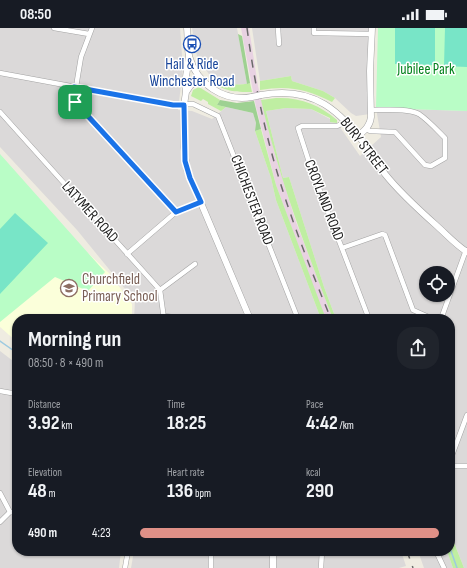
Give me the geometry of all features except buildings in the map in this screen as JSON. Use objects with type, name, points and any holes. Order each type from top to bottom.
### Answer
[{"type":"street","points":[[54,28],[89,34]]},
{"type":"street","points":[[92,28],[81,57],[73,94],[75,102],[176,212]]},
{"type":"street","name":"BURY STREET","points":[[187,28],[189,55],[196,72],[209,88],[224,95],[239,98],[285,93],[302,94],[322,102],[336,111],[346,122],[401,191],[428,218],[466,251]]},
{"type":"street","points":[[278,28],[279,44]]},
{"type":"street","points":[[314,28],[314,33],[372,31],[370,71],[371,121],[366,129],[358,136]]},
{"type":"street","points":[[189,55],[184,105],[185,161],[190,178],[248,314]]},
{"type":"street","points":[[186,74],[196,72]]},
{"type":"street","name":"CHICHESTER ROAD","points":[[0,74],[173,105],[196,105],[215,114],[221,120],[296,314]]},
{"type":"street","points":[[186,92],[190,86],[200,78]]},
{"type":"street","points":[[366,129],[370,131],[395,132],[425,165],[431,166],[445,158],[445,138],[419,115],[413,112],[404,111],[371,110]]},
{"type":"street","name":"LATYMER ROAD","points":[[0,112],[160,290]]},
{"type":"street","name":"CROYLAND ROAD","points":[[346,122],[337,126],[302,126],[298,128],[310,165],[367,314]]},
{"type":"street","points":[[127,254],[176,212],[201,202]]},
{"type":"street","points":[[342,248],[382,234],[385,235],[413,310],[422,314]]},
{"type":"street","points":[[443,314],[466,251]]},
{"type":"street","points":[[164,314],[160,290],[196,264]]},
{"type":"street","points":[[0,391],[12,393]]},
{"type":"street","points":[[455,447],[467,415]]},
{"type":"street","points":[[455,466],[467,466]]},
{"type":"street","points":[[0,493],[10,512],[0,522]]},
{"type":"street","points":[[125,568],[127,556]]},
{"type":"street","points":[[211,556],[211,568]]},
{"type":"street","points":[[273,568],[274,556]]},
{"type":"street","points":[[321,568],[322,556]]},
{"type":"street","points":[[438,556],[444,568]]},
{"type":"shaded area","points":[[0,28],[180,28],[183,69],[178,110],[192,111],[212,119],[226,107],[253,113],[256,123],[255,131],[271,178],[276,200],[319,314],[134,314],[135,301],[77,230],[0,147]]},
{"type":"shaded area","points":[[192,28],[237,28],[247,84],[231,85],[220,82],[211,77],[197,57]]},
{"type":"shaded area","points":[[241,28],[249,28],[258,86],[274,151],[296,222],[331,314],[323,314],[276,185],[256,107]]},
{"type":"shaded area","points":[[252,28],[372,28],[370,114],[356,116],[335,98],[323,91],[292,81],[291,76],[260,81]]},
{"type":"shaded area","points":[[286,108],[311,109],[330,119],[330,122],[337,123],[360,156],[381,137],[376,108],[467,111],[467,568],[464,568],[455,545],[455,314],[334,314],[289,177],[283,178],[266,111]]},
{"type":"shaded area","name":"Churchfield Primary School","points":[[70,236],[109,273],[132,304],[132,314],[12,314],[12,338],[0,327],[0,306]]},
{"type":"shaded area","points":[[0,351],[12,360],[12,556],[120,556],[119,568],[0,568]]},
{"type":"shaded area","points":[[133,556],[403,556],[406,566],[399,568],[131,568]]},
{"type":"shaded area","points":[[420,556],[449,556],[453,568],[424,568]]},
{"type":"green space","name":"Jubilee Park","points":[[378,28],[467,28],[467,111],[376,108]]},
{"type":"green space","points":[[395,28],[435,28],[435,65],[395,64]]},
{"type":"green space","points":[[445,28],[467,28],[467,67],[444,66]]},
{"type":"green space","points":[[238,34],[242,36],[250,83],[247,84]]},
{"type":"green space","points":[[291,76],[292,81],[323,91],[335,98],[332,102],[306,91],[288,88],[260,90],[260,81]]},
{"type":"green space","points":[[211,77],[221,82],[230,84],[250,83],[252,92],[225,89],[209,80]]},
{"type":"green space","points":[[199,87],[220,100],[217,105],[226,107],[221,111],[208,104],[208,102],[203,99],[201,101],[191,96],[193,90]]},
{"type":"green space","points":[[285,98],[309,103],[324,110],[337,120],[337,123],[330,122],[330,118],[311,109],[286,108],[266,111],[283,178],[289,177],[334,314],[331,314],[302,238],[275,156],[261,100]]},
{"type":"green space","points":[[220,100],[237,103],[254,101],[261,129],[255,131],[256,123],[253,113],[217,105]]},
{"type":"green space","points":[[261,129],[276,185],[324,314],[319,314],[276,200],[271,178],[255,131]]},
{"type":"green space","points":[[0,154],[105,272],[88,291],[55,277],[0,322]]},
{"type":"green space","points":[[15,213],[48,243],[0,294],[0,229]]},
{"type":"green space","points":[[455,545],[464,568],[453,568],[449,556],[455,556]]},
{"type":"waterway","points":[[0,341],[12,349]]},
{"type":"waterway","points":[[453,556],[457,568]]},
{"type":"railway","points":[[247,28],[253,68],[275,166],[298,236],[329,314]]},
{"type":"railway","points":[[409,556],[413,568]]},
{"type":"place","name":"Hail & Ride Winchester Road","points":[[192,44]]},
{"type":"place","name":"Churchfield Primary School","points":[[69,288]]},
{"type":"route","points":[[74,87],[173,105],[184,105],[185,161],[190,178],[201,202],[176,212],[75,102],[73,99],[74,87]]}]
